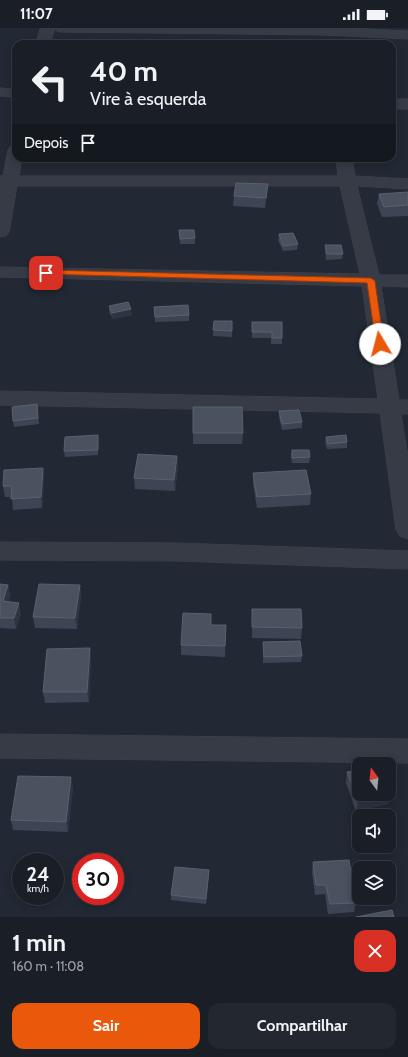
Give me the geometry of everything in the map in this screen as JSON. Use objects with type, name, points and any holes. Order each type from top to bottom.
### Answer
[{"type":"street","points":[[44,40],[48,28]]},
{"type":"street","points":[[62,28],[408,36]]},
{"type":"street","points":[[0,92],[12,93]]},
{"type":"street","points":[[396,104],[408,104]]},
{"type":"street","points":[[0,232],[5,181],[12,161]]},
{"type":"street","points":[[345,162],[347,181],[371,281],[398,407],[408,530]]},
{"type":"street","points":[[5,181],[347,181],[408,184]]},
{"type":"street","points":[[0,272],[408,282]]},
{"type":"street","points":[[0,398],[398,407]]},
{"type":"street","points":[[0,551],[177,552],[408,560]]},
{"type":"street","points":[[0,746],[408,751]]},
{"type":"building","points":[[236,183],[268,184],[266,198],[234,196]]},
{"type":"building","points":[[408,192],[408,205],[384,207],[379,194]]},
{"type":"building","points":[[179,230],[194,230],[195,238],[180,239]]},
{"type":"building","points":[[293,233],[298,244],[283,246],[279,234]]},
{"type":"building","points":[[325,245],[341,245],[343,254],[327,254]]},
{"type":"building","points":[[128,302],[131,309],[112,313],[109,306]]},
{"type":"building","points":[[188,305],[189,315],[155,317],[154,307]]},
{"type":"building","points":[[214,321],[232,321],[232,331],[213,330]]},
{"type":"building","points":[[252,322],[282,322],[282,338],[272,338],[272,332],[252,332]]},
{"type":"building","points":[[37,404],[38,418],[13,421],[12,407]]},
{"type":"building","points":[[193,407],[242,407],[243,433],[193,433]]},
{"type":"building","points":[[299,410],[302,422],[282,424],[279,411]]},
{"type":"building","points":[[98,435],[98,450],[64,451],[65,437]]},
{"type":"building","points":[[346,435],[347,442],[328,444],[326,437]]},
{"type":"building","points":[[292,450],[309,450],[310,457],[292,458]]},
{"type":"building","points":[[138,454],[177,456],[174,480],[134,478]]},
{"type":"building","points":[[43,468],[41,497],[11,499],[12,486],[3,486],[4,470]]},
{"type":"building","points":[[306,470],[311,494],[257,497],[253,473]]},
{"type":"building","points":[[0,584],[8,585],[3,601],[19,603],[14,618],[0,618]]},
{"type":"building","points":[[39,584],[80,585],[75,618],[33,617]]},
{"type":"building","points":[[252,609],[301,609],[302,628],[252,627]]},
{"type":"building","points":[[183,613],[211,614],[211,625],[226,625],[225,646],[181,645]]},
{"type":"building","points":[[300,641],[302,656],[264,657],[263,642]]},
{"type":"building","points":[[90,648],[87,692],[43,692],[47,649]]},
{"type":"building","points":[[352,771],[352,785],[347,772]]},
{"type":"building","points":[[18,776],[71,777],[66,822],[11,820]]},
{"type":"building","points":[[349,860],[352,878],[352,903],[330,904],[326,885],[316,885],[313,862]]},
{"type":"building","points":[[175,867],[209,870],[206,899],[171,895]]},
{"type":"building","points":[[392,910],[394,917],[356,917]]},
{"type":"route","points":[[46,273],[371,281],[380,344]]}]
